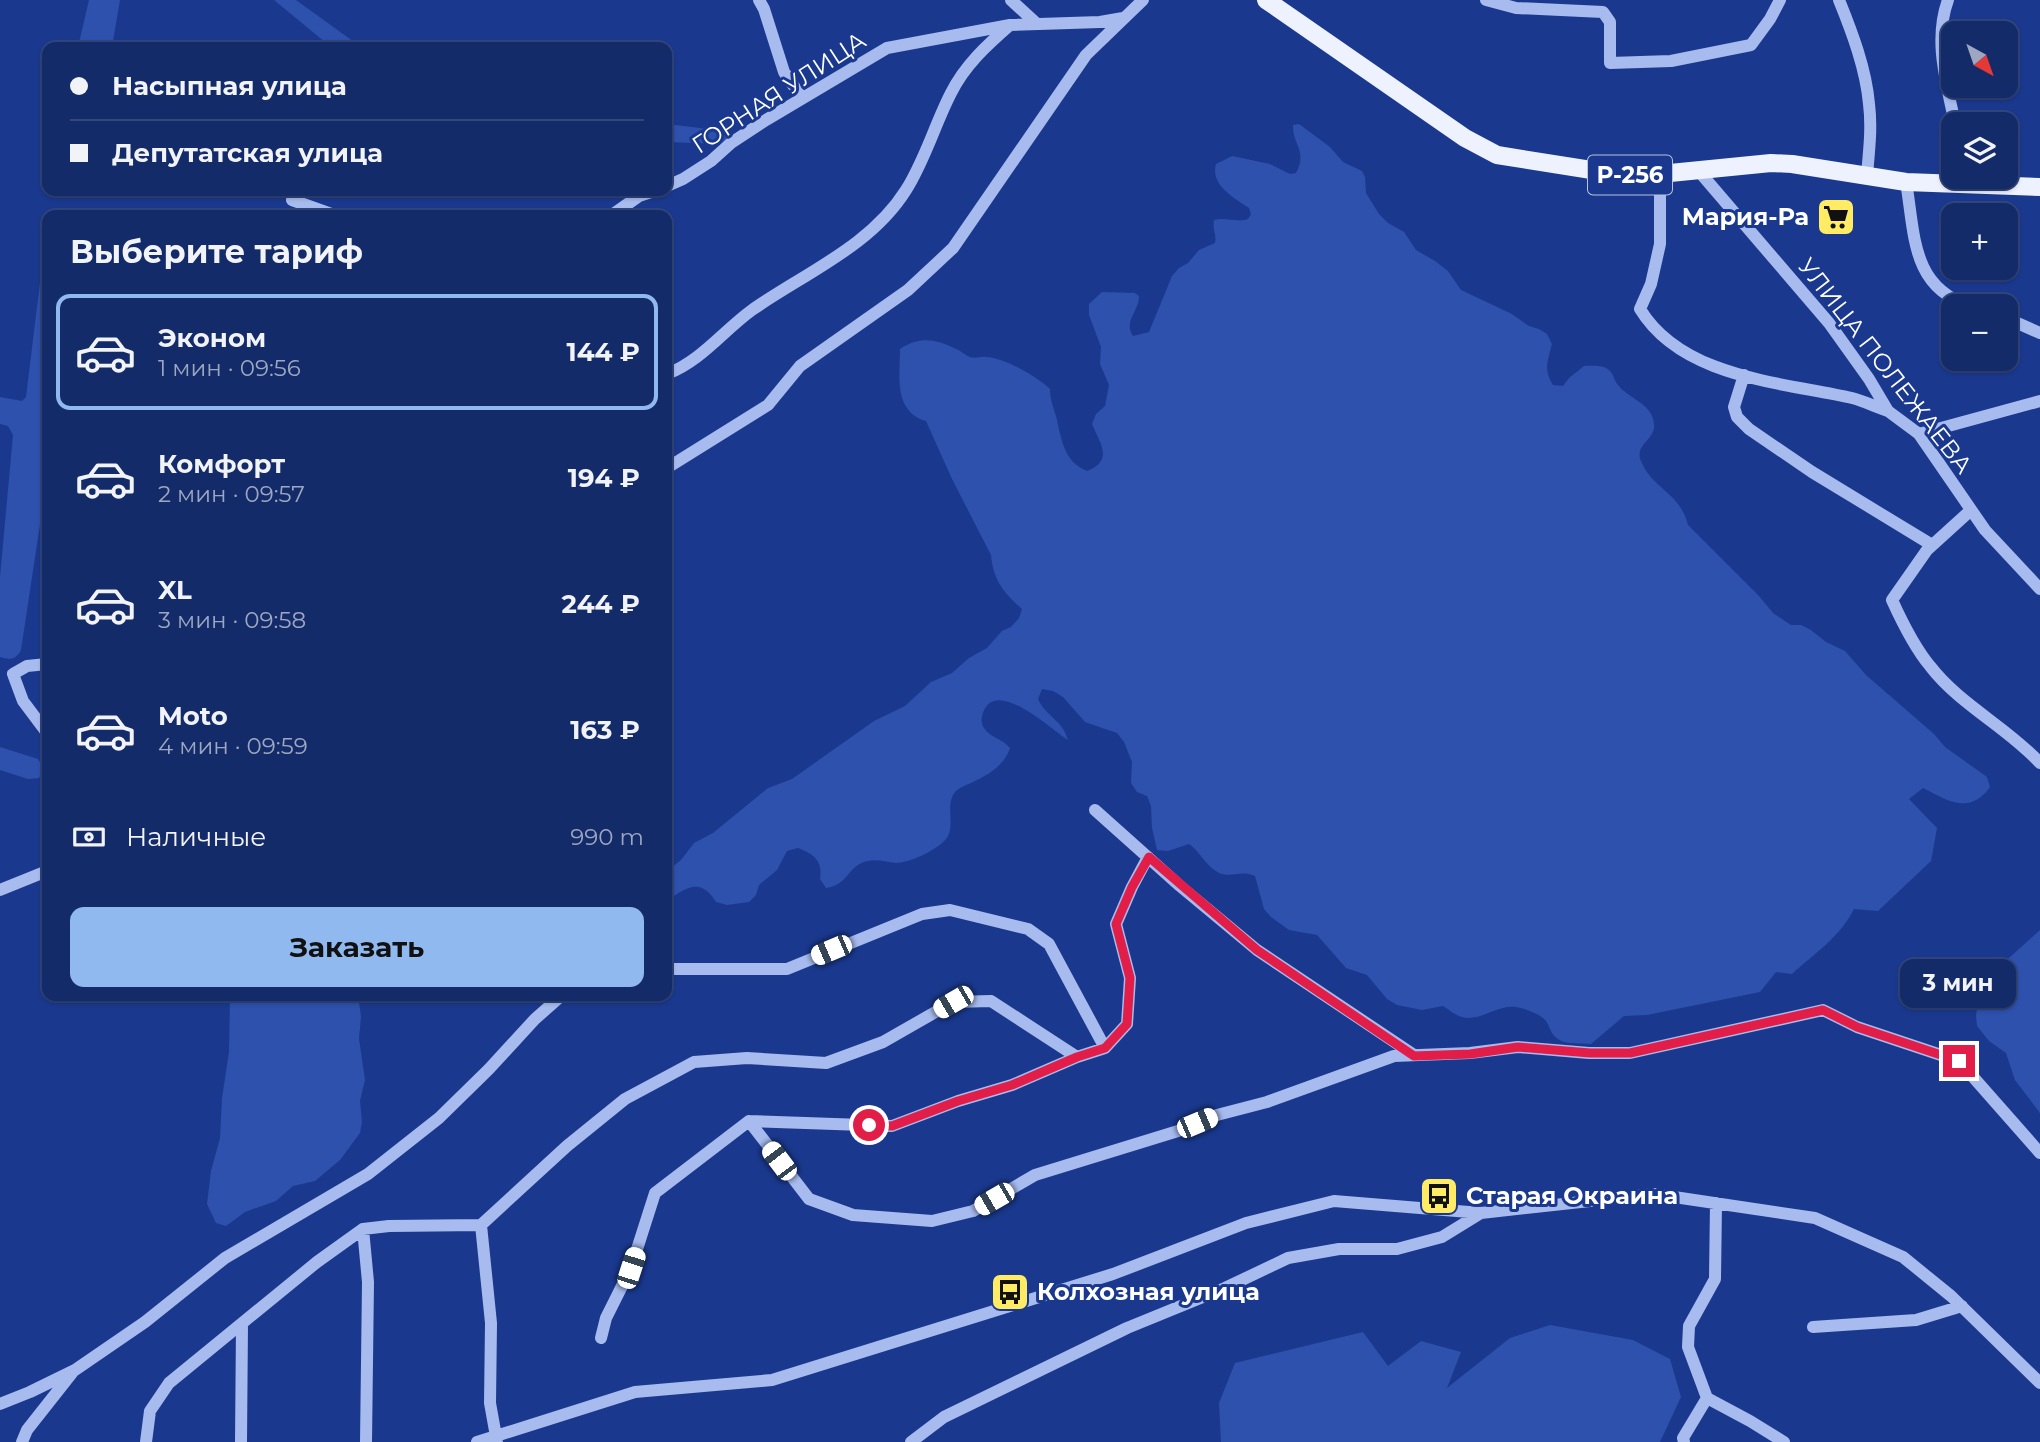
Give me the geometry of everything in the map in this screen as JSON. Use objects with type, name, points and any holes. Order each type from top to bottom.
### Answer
[{"type":"main road","name":"Р-256","points":[[1266,0],[1465,138],[1497,155],[1623,176],[1792,164],[1906,182],[1941,181]]},
{"type":"main road","name":"Р-256","points":[[2018,185],[2040,187]]},
{"type":"street","points":[[774,0],[761,5],[784,72],[802,98]]},
{"type":"street","points":[[1011,0],[1037,24]]},
{"type":"street","points":[[672,465],[768,405],[800,366],[908,290],[953,248],[1086,55],[1143,0]]},
{"type":"street","points":[[1486,0],[1516,8],[1603,12],[1610,22],[1610,62],[1671,61],[1751,45],[1780,0]]},
{"type":"street","points":[[1839,0],[1858,56],[1869,102],[1871,134],[1867,175]]},
{"type":"street","points":[[1948,0],[1941,33],[1943,64],[1953,112]]},
{"type":"street","name":"ГОРНАЯ УЛИЦА","points":[[672,184],[711,162],[731,143],[802,98],[887,48],[1010,25],[1100,22],[1123,18]]},
{"type":"street","points":[[672,371],[696,359],[750,312],[873,230],[907,189],[951,92],[975,57],[1010,25]]},
{"type":"street","name":"УЛИЦА ПОЛЕЖАЕВА","points":[[1697,169],[1829,323],[1888,411],[1919,434],[1992,538],[2040,589]]},
{"type":"street","points":[[1660,174],[1660,244],[1651,284],[1640,309],[1647,321],[1702,363],[1744,375],[1855,398],[1888,411]]},
{"type":"street","points":[[1906,182],[1921,263],[1928,278],[1944,294]]},
{"type":"street","points":[[619,210],[639,196]]},
{"type":"street","points":[[292,200],[320,210]]},
{"type":"street","points":[[2018,323],[2040,333]]},
{"type":"street","points":[[1744,375],[1734,407],[1737,417],[1749,429],[1812,472],[1931,545]]},
{"type":"street","points":[[1855,398],[1866,390],[1869,379]]},
{"type":"street","points":[[1919,434],[2040,401]]},
{"type":"street","points":[[1971,510],[1931,545],[1892,600],[1930,667],[1958,694],[2024,746],[2040,763]]},
{"type":"street","points":[[2029,578],[2040,568]]},
{"type":"street","points":[[42,664],[27,666],[13,674],[23,701],[42,726]]},
{"type":"street","points":[[1095,810],[1257,950],[1414,1056]]},
{"type":"street","points":[[601,1338],[612,1305],[631,1268],[655,1193],[749,1121],[892,1126],[958,1101],[1012,1085],[1105,1048],[1127,1024],[1130,978],[1116,924],[1149,857]]},
{"type":"street","points":[[0,890],[42,873]]},
{"type":"street","points":[[672,969],[787,969],[922,914],[950,910],[1028,929],[1049,944],[1105,1048]]},
{"type":"street","points":[[0,1404],[75,1370],[145,1322],[225,1258],[368,1174],[439,1118],[555,1001]]},
{"type":"street","points":[[146,1442],[150,1411],[169,1383],[317,1262],[363,1229],[389,1226],[481,1225],[567,1146],[625,1099],[694,1062],[747,1058],[826,1063],[883,1042],[953,1002],[991,1002],[1077,1057]]},
{"type":"street","points":[[749,1121],[809,1199],[853,1215],[932,1221],[973,1211],[1035,1175],[1178,1131],[1217,1115],[1267,1102],[1394,1056],[1470,1054],[1518,1047],[1590,1053],[1630,1053],[1823,1010],[1857,1027],[1959,1061],[2040,1153]]},
{"type":"street","points":[[477,1442],[496,1439],[635,1392],[772,1380],[1113,1274],[1245,1223],[1334,1201],[1481,1213],[1654,1194],[1815,1217],[1903,1257],[1962,1306],[2040,1383]]},
{"type":"street","points":[[1716,1203],[1715,1279],[1689,1326],[1688,1347],[1707,1398],[1750,1420],[1784,1442]]},
{"type":"street","points":[[911,1442],[944,1417],[1126,1328],[1225,1288],[1288,1258],[1339,1249],[1397,1249],[1442,1237],[1481,1213]]},
{"type":"street","points":[[481,1225],[491,1323],[489,1403],[496,1439]]},
{"type":"street","points":[[363,1229],[368,1282],[366,1442]]},
{"type":"street","points":[[1813,1327],[1916,1320],[1962,1306]]},
{"type":"street","points":[[241,1442],[242,1324]]},
{"type":"street","points":[[22,1442],[27,1430],[75,1370]]},
{"type":"street","points":[[1684,1442],[1683,1438],[1707,1398]]},
{"type":"shaded area","points":[[89,0],[120,0],[113,42],[79,42]]},
{"type":"shaded area","points":[[274,0],[296,0],[354,42],[325,42]]},
{"type":"shaded area","points":[[1299,124],[1330,147],[1343,162],[1362,171],[1366,193],[1379,214],[1404,232],[1416,250],[1448,271],[1461,290],[1547,334],[1552,344],[1547,369],[1553,385],[1563,386],[1584,366],[1601,366],[1609,370],[1623,390],[1650,411],[1654,429],[1640,450],[1641,461],[1652,479],[1679,505],[1688,525],[1773,613],[1791,625],[1801,625],[1811,630],[1826,642],[1845,651],[1866,675],[1934,734],[1945,747],[1987,777],[1990,787],[1975,801],[1950,801],[1923,788],[1909,799],[1937,828],[1931,861],[1878,911],[1854,909],[1842,928],[1818,952],[1792,974],[1776,972],[1760,992],[1647,1015],[1624,1016],[1591,1044],[1565,1042],[1554,1035],[1543,1018],[1520,1008],[1503,1008],[1469,1018],[1457,1015],[1443,1006],[1422,1010],[1397,1005],[1387,999],[1367,975],[1346,968],[1317,935],[1289,930],[1271,917],[1264,909],[1255,876],[1217,872],[1189,844],[1168,851],[1157,850],[1151,806],[1147,796],[1137,792],[1131,783],[1132,762],[1124,742],[1117,733],[1085,722],[1063,697],[1042,689],[1038,699],[1062,727],[1068,740],[1024,709],[999,700],[989,703],[982,715],[983,726],[989,734],[1010,748],[995,769],[953,795],[948,836],[933,850],[902,862],[864,862],[854,868],[839,884],[826,888],[820,879],[819,863],[809,853],[798,848],[787,851],[777,870],[759,885],[756,895],[749,902],[727,905],[716,902],[705,889],[699,887],[687,889],[672,898],[672,867],[694,843],[713,833],[768,788],[792,779],[874,721],[905,706],[931,682],[952,673],[969,658],[987,648],[1002,631],[1011,627],[1019,618],[1022,609],[997,579],[991,555],[926,421],[915,416],[903,401],[900,349],[914,342],[934,341],[970,357],[994,358],[1029,373],[1050,389],[1068,455],[1087,471],[1096,467],[1101,462],[1103,450],[1092,424],[1096,414],[1105,406],[1109,385],[1100,364],[1101,347],[1089,315],[1089,304],[1102,292],[1135,293],[1139,296],[1130,331],[1133,336],[1149,332],[1172,276],[1199,250],[1215,243],[1214,220],[1244,220],[1251,214],[1249,208],[1220,185],[1215,172],[1216,164],[1232,156],[1270,164],[1290,174],[1296,173],[1300,153],[1293,125]]},
{"type":"shaded area","points":[[672,125],[716,130],[732,135],[725,143],[672,142]]},
{"type":"shaded area","points":[[42,266],[42,511],[21,650],[15,657],[7,659],[0,657],[0,577],[13,435],[8,426],[0,424],[0,397],[22,401],[26,397]]},
{"type":"shaded area","points":[[0,747],[38,759],[42,765],[39,778],[28,779],[0,770]]},
{"type":"shaded area","points":[[2040,930],[2040,1113],[2015,1080],[2006,1053],[1989,1041],[1977,1026],[1976,1016],[1979,988],[1987,972],[2010,957]]},
{"type":"shaded area","points":[[230,1001],[359,1001],[361,1016],[359,1039],[365,1080],[360,1101],[360,1133],[340,1160],[315,1181],[293,1186],[276,1201],[245,1212],[226,1226],[216,1223],[207,1204],[211,1171],[220,1138],[222,1098],[229,1052]]},
{"type":"shaded area","points":[[1550,1325],[1633,1340],[1670,1359],[1681,1397],[1660,1442],[1221,1442],[1219,1403],[1235,1363],[1363,1332],[1388,1366],[1421,1341],[1461,1352],[1447,1388],[1510,1338]]},
{"type":"place","name":"Мария-Ра","points":[[1836,217]]},
{"type":"place","name":"Старая Окраина","points":[[1439,1196]]},
{"type":"place","name":"Колхозная улица","points":[[1010,1292]]},
{"type":"route","points":[[869,1125],[892,1126],[958,1101],[1012,1085],[1105,1048],[1127,1024],[1130,978],[1116,924],[1149,857],[1257,950],[1414,1056],[1470,1054],[1518,1047],[1590,1053],[1630,1053],[1823,1010],[1857,1027],[1959,1061]]}]
